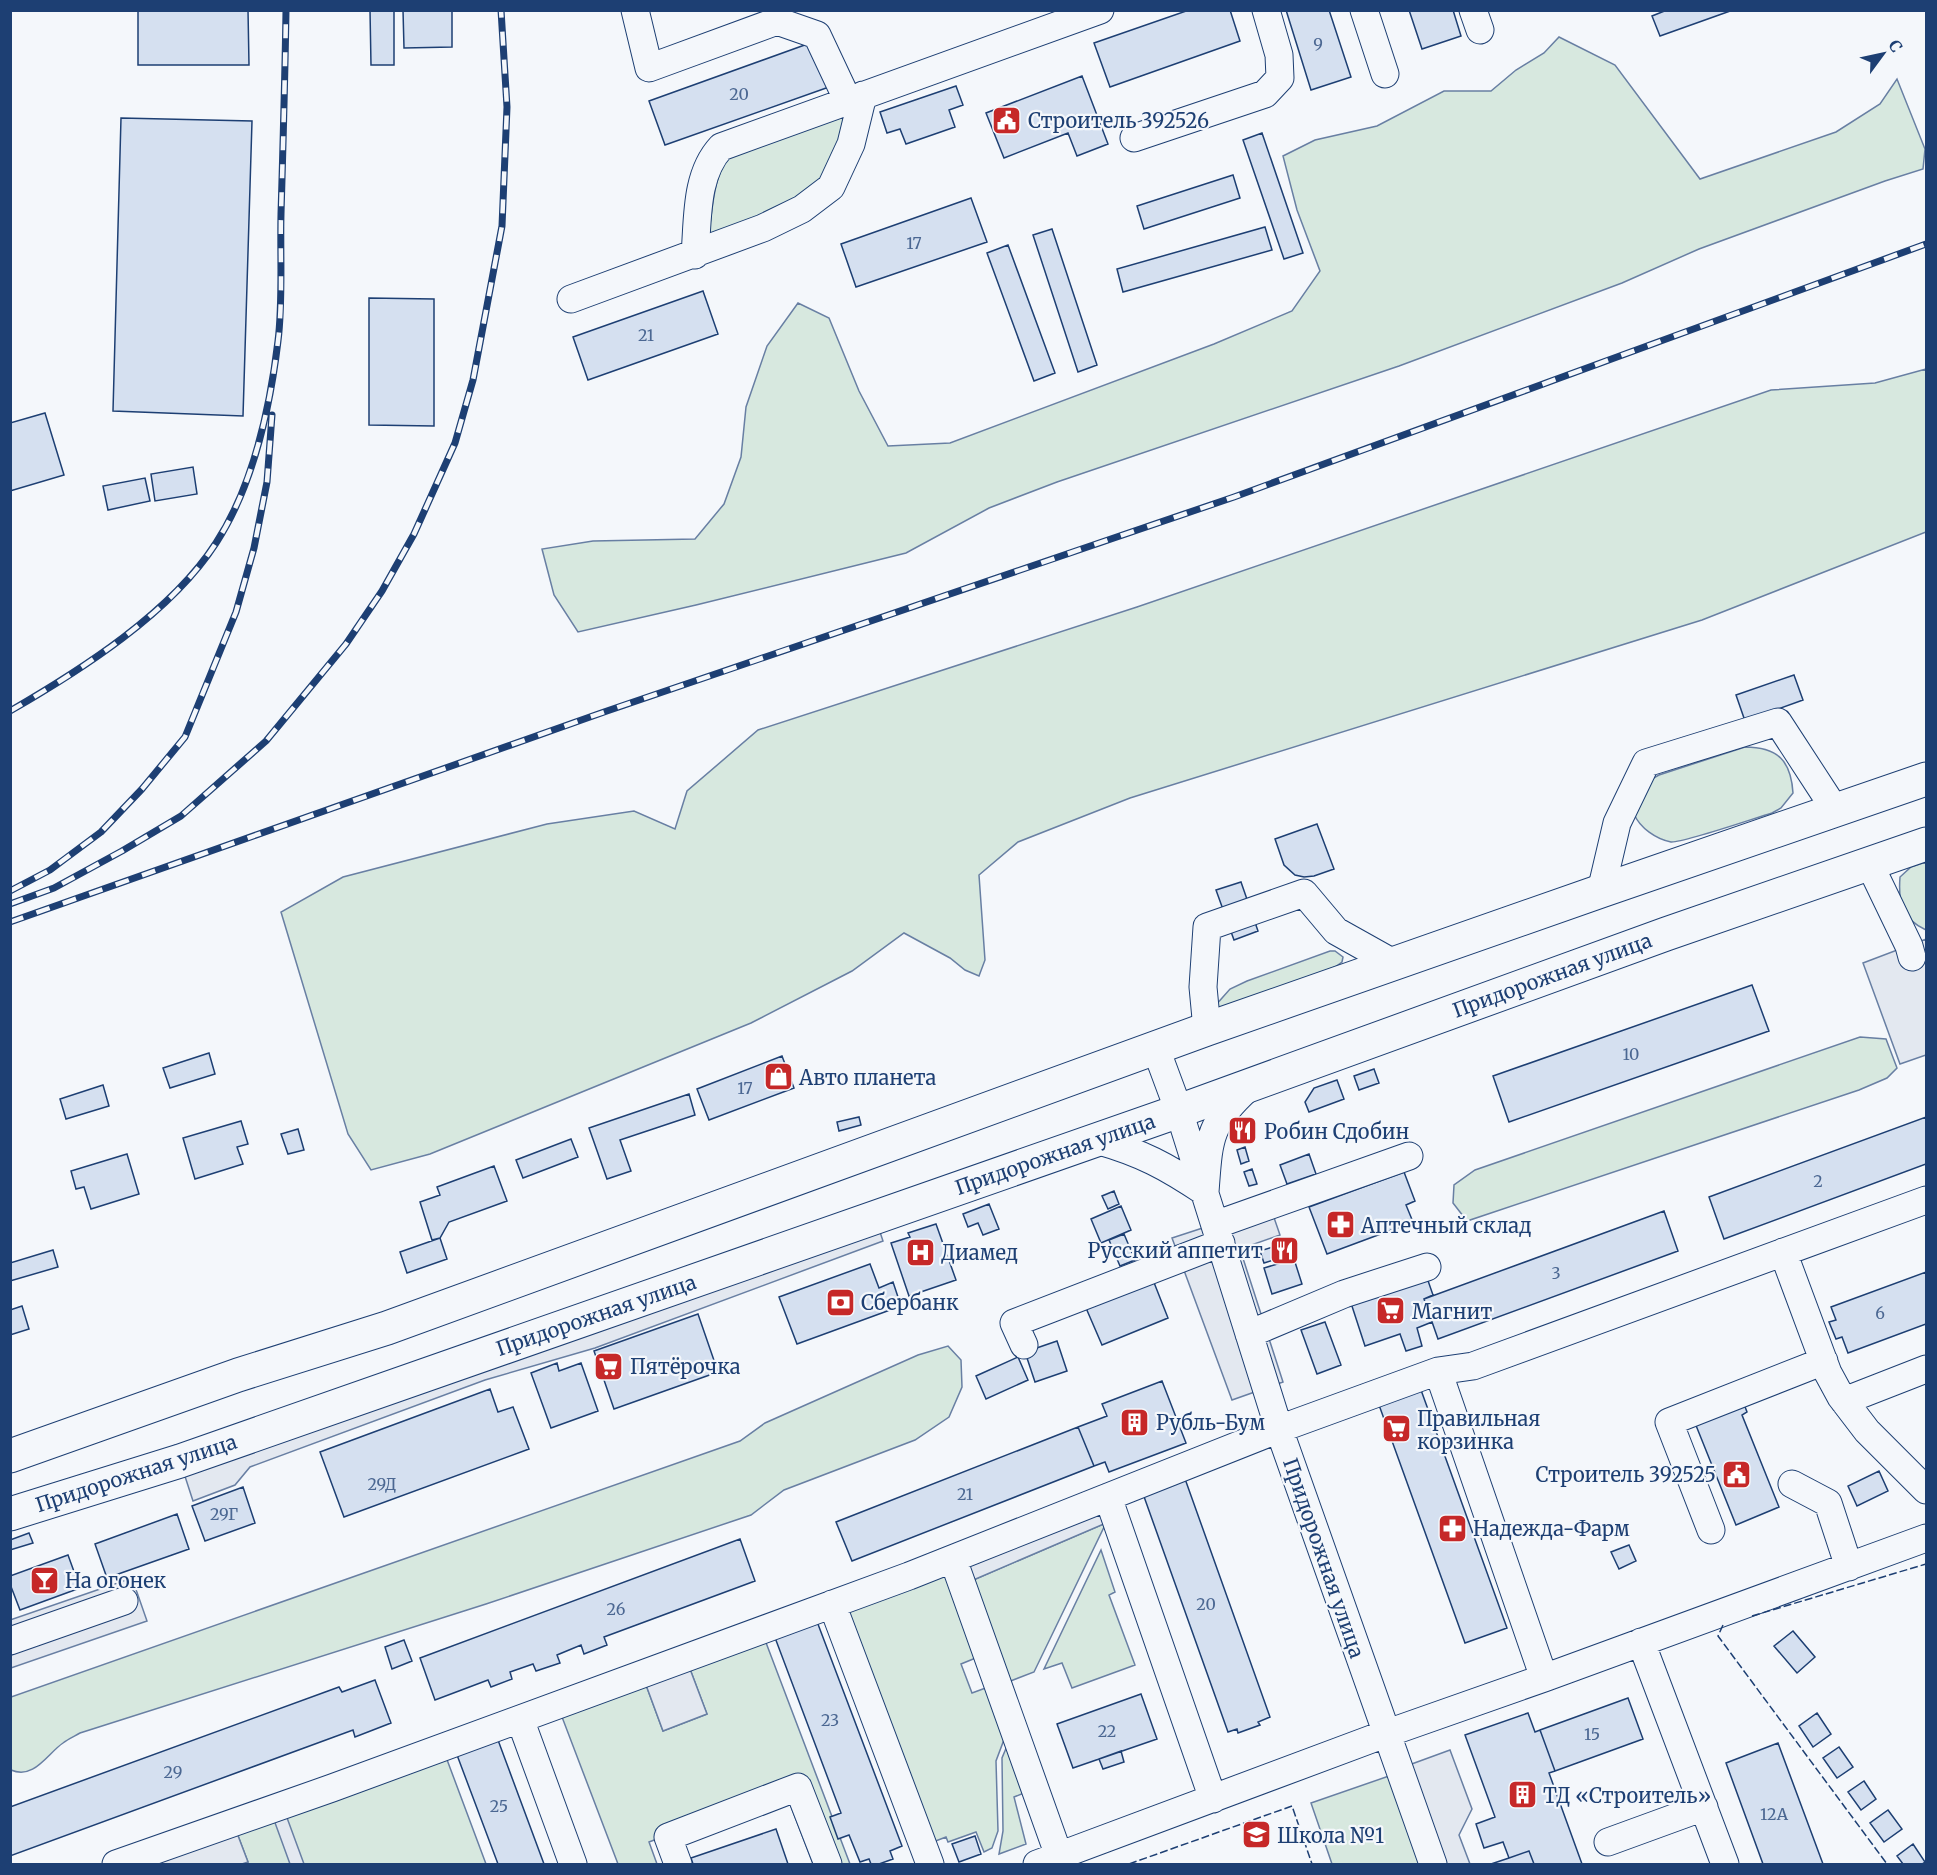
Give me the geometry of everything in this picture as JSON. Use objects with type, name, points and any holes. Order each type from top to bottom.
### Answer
[{"type":"main road","points":[[10,1456],[238,1375],[387,1328],[1207,1029],[1926,779]]},
{"type":"main road","name":"Придорожная улица","points":[[10,1514],[180,1461],[1179,1111],[1666,934],[1926,844]]},
{"type":"street","points":[[571,299],[695,255],[763,228],[802,209],[831,187],[851,144],[856,98],[817,35],[777,21],[649,68],[635,10]]},
{"type":"street","points":[[695,255],[702,184],[711,158],[721,147],[1100,10]]},
{"type":"street","points":[[1134,138],[1265,94],[1280,78],[1279,56],[1266,10]]},
{"type":"street","points":[[1364,10],[1385,74]]},
{"type":"street","points":[[1601,891],[1617,823],[1646,763],[1778,722],[1836,812]]},
{"type":"street","points":[[1869,864],[1909,946],[1912,957]]},
{"type":"street","points":[[1207,1029],[1203,987],[1207,927],[1304,893],[1336,931],[1395,964]]},
{"type":"street","points":[[1156,1049],[1179,1111]]},
{"type":"street","points":[[1096,1140],[1129,1149],[1156,1161],[1205,1192],[1209,1143],[1216,1124],[1233,1102],[1252,1084]]},
{"type":"street","name":"Придорожная улица","points":[[1179,1111],[1279,1429],[1385,1734],[1433,1864]]},
{"type":"street","points":[[1024,1345],[1014,1323],[1218,1234],[1409,1156]]},
{"type":"street","points":[[116,1864],[322,1792],[832,1604],[1279,1429],[1438,1371],[1473,1366],[1926,1200]]},
{"type":"street","points":[[1783,1252],[1824,1360],[1844,1401],[1867,1431],[1926,1490]]},
{"type":"street","points":[[1249,1335],[1344,1294],[1427,1267]]},
{"type":"street","points":[[1711,1530],[1669,1422],[1824,1360]]},
{"type":"street","points":[[1844,1401],[1926,1369]]},
{"type":"street","points":[[1438,1371],[1544,1678]]},
{"type":"street","points":[[1792,1484],[1828,1503],[1849,1567]]},
{"type":"street","points":[[1108,1497],[1213,1799]]},
{"type":"street","points":[[954,1558],[1048,1860],[1385,1734],[1926,1538]]},
{"type":"street","points":[[10,1641],[124,1601]]},
{"type":"street","points":[[832,1604],[930,1864]]},
{"type":"street","points":[[1641,1642],[1725,1864]]},
{"type":"street","points":[[520,1719],[573,1864]]},
{"type":"street","points":[[678,1864],[668,1837],[798,1788],[828,1864]]},
{"type":"street","points":[[1608,1842],[1704,1807]]},
{"type":"shaded area","points":[[1559,37],[1615,65],[1700,179],[1836,132],[1880,104],[1897,79],[1925,149],[1923,169],[1699,249],[1622,283],[1399,366],[1057,482],[989,508],[906,553],[578,632],[554,595],[542,549],[593,541],[695,539],[724,504],[741,457],[746,407],[767,346],[798,303],[829,318],[859,391],[888,446],[950,443],[1214,344],[1292,311],[1320,271],[1297,210],[1283,156],[1315,140],[1377,126],[1444,91],[1491,91],[1516,70],[1544,53]]},
{"type":"shaded area","points":[[846,116],[838,155],[808,198],[708,238],[716,185],[723,166],[729,158],[740,152]]},
{"type":"shaded area","points":[[1926,369],[1926,532],[1702,620],[1130,798],[1018,842],[979,875],[985,960],[979,976],[904,933],[852,971],[751,1023],[430,1154],[371,1170],[348,1134],[281,912],[343,877],[547,824],[634,811],[675,829],[687,791],[758,730],[1137,607],[1771,390],[1875,383]]},
{"type":"shaded area","points":[[1745,747],[1774,753],[1786,764],[1793,793],[1781,808],[1720,830],[1671,842],[1649,832],[1640,824],[1634,814],[1650,780]]},
{"type":"shaded area","points":[[1926,862],[1926,930],[1912,921],[1903,909],[1900,877],[1911,867]]},
{"type":"shaded area","points":[[1926,939],[1926,1055],[1900,1064],[1863,963]]},
{"type":"shaded area","points":[[1335,951],[1343,957],[1342,962],[1335,967],[1217,1011],[1215,1006],[1230,989]]},
{"type":"shaded area","points":[[1860,1037],[1886,1039],[1897,1068],[1887,1078],[1859,1090],[1467,1221],[1453,1203],[1454,1185],[1475,1170]]},
{"type":"shaded area","points":[[1270,1206],[1280,1235],[1240,1249],[1283,1382],[1232,1400],[1172,1238]]},
{"type":"shaded area","points":[[875,1217],[883,1241],[595,1348],[485,1380],[250,1467],[235,1485],[193,1501],[180,1461]]},
{"type":"shaded area","points":[[948,1346],[961,1360],[962,1387],[949,1417],[915,1440],[784,1490],[751,1515],[486,1604],[80,1733],[63,1743],[33,1769],[27,1772],[11,1770],[11,1697],[740,1441],[765,1423],[918,1355]]},
{"type":"shaded area","points":[[1101,1509],[1106,1523],[971,1581],[964,1566]]},
{"type":"shaded area","points":[[1106,1523],[1034,1672],[1008,1682],[971,1581]]},
{"type":"shaded area","points":[[1101,1550],[1115,1592],[1109,1595],[1135,1665],[1072,1688],[1062,1663],[1044,1669]]},
{"type":"shaded area","points":[[956,1565],[983,1655],[961,1664],[972,1693],[991,1686],[1008,1729],[996,1761],[998,1831],[992,1848],[984,1852],[976,1832],[948,1842],[946,1837],[933,1842],[842,1608]]},
{"type":"shaded area","points":[[132,1578],[147,1621],[11,1668],[10,1620]]},
{"type":"shaded area","points":[[765,1640],[850,1864],[813,1864],[785,1791],[649,1842],[657,1864],[618,1864],[562,1717],[646,1685],[663,1731],[707,1714],[690,1669]]},
{"type":"shaded area","points":[[690,1669],[707,1714],[663,1731],[646,1685]]},
{"type":"shaded area","points":[[1007,1746],[1029,1791],[1014,1797],[1026,1844],[999,1854],[1003,1831],[1002,1758]]},
{"type":"shaded area","points":[[1450,1750],[1472,1809],[1459,1835],[1470,1864],[1433,1864],[1398,1769]]},
{"type":"shaded area","points":[[446,1757],[486,1864],[242,1864],[248,1862],[237,1833]]},
{"type":"shaded area","points":[[1389,1776],[1422,1864],[1332,1864],[1311,1803]]},
{"type":"shaded area","points":[[286,1815],[304,1864],[290,1864],[274,1820]]},
{"type":"shaded area","points":[[237,1833],[248,1862],[242,1864],[152,1864]]},
{"type":"building","points":[[138,10],[248,10],[249,65],[138,65]]},
{"type":"building","points":[[370,10],[394,10],[394,65],[371,65]]},
{"type":"building","points":[[403,10],[452,10],[452,47],[404,48]]},
{"type":"building","points":[[1189,10],[1230,10],[1240,41],[1110,87],[1094,43]]},
{"type":"building","points":[[1286,10],[1329,10],[1351,77],[1311,90]]},
{"type":"building","points":[[1409,10],[1453,10],[1461,36],[1422,49]]},
{"type":"building","points":[[1667,10],[1733,10],[1660,36],[1652,16]]},
{"type":"building","points":[[813,42],[829,87],[665,145],[649,101]]},
{"type":"building","points":[[1082,76],[1108,144],[1077,156],[1068,133],[1004,158],[986,113]]},
{"type":"building","points":[[956,86],[963,105],[949,110],[955,127],[906,144],[900,129],[887,133],[880,112]]},
{"type":"building","points":[[121,118],[252,121],[243,416],[113,411]]},
{"type":"building","points":[[1262,133],[1303,253],[1284,259],[1243,140]]},
{"type":"building","points":[[1233,175],[1240,198],[1144,229],[1137,206]]},
{"type":"building","points":[[971,198],[987,242],[856,287],[841,244]]},
{"type":"building","points":[[1265,227],[1272,250],[1123,292],[1117,269]]},
{"type":"building","points":[[1052,229],[1097,365],[1078,372],[1033,235]]},
{"type":"building","points":[[1008,245],[1055,373],[1034,381],[987,253]]},
{"type":"building","points":[[703,291],[718,334],[588,380],[573,337]]},
{"type":"building","points":[[369,298],[434,299],[434,426],[369,425]]},
{"type":"building","points":[[45,413],[64,475],[10,491],[10,423]]},
{"type":"building","points":[[193,467],[197,494],[155,501],[151,474]]},
{"type":"building","points":[[145,478],[150,501],[108,510],[103,486]]},
{"type":"building","points":[[1794,675],[1803,700],[1745,721],[1736,695]]},
{"type":"building","points":[[1317,824],[1334,869],[1314,876],[1295,875],[1284,865],[1275,839]]},
{"type":"building","points":[[1241,882],[1258,931],[1234,940],[1216,890]]},
{"type":"building","points":[[1752,985],[1769,1031],[1509,1122],[1493,1076]]},
{"type":"building","points":[[209,1053],[215,1074],[170,1088],[163,1068]]},
{"type":"building","points":[[782,1056],[794,1088],[709,1120],[697,1089]]},
{"type":"building","points":[[1374,1069],[1379,1083],[1359,1090],[1354,1076]]},
{"type":"building","points":[[1337,1080],[1344,1099],[1309,1112],[1305,1102],[1314,1088]]},
{"type":"building","points":[[103,1085],[109,1106],[66,1119],[60,1099]]},
{"type":"building","points":[[689,1094],[695,1115],[620,1140],[631,1171],[607,1179],[589,1128]]},
{"type":"building","points":[[859,1117],[861,1125],[839,1131],[837,1122]]},
{"type":"building","points":[[1926,1117],[1926,1164],[1724,1239],[1709,1197]]},
{"type":"building","points":[[241,1121],[248,1144],[237,1147],[243,1164],[195,1179],[183,1138]]},
{"type":"building","points":[[1242,1126],[1247,1139],[1240,1142],[1235,1129]]},
{"type":"building","points":[[298,1129],[304,1150],[288,1154],[281,1134]]},
{"type":"building","points":[[571,1139],[578,1157],[523,1178],[516,1160]]},
{"type":"building","points":[[1245,1147],[1249,1161],[1241,1164],[1237,1150]]},
{"type":"building","points":[[127,1154],[139,1194],[91,1209],[84,1187],[76,1189],[71,1171]]},
{"type":"building","points":[[1309,1154],[1316,1174],[1287,1184],[1280,1165]]},
{"type":"building","points":[[494,1166],[507,1201],[449,1222],[440,1238],[432,1240],[420,1202],[440,1195],[437,1187]]},
{"type":"building","points":[[1252,1169],[1257,1184],[1249,1186],[1244,1172]]},
{"type":"building","points":[[1404,1172],[1415,1201],[1406,1205],[1413,1222],[1327,1254],[1309,1207]]},
{"type":"building","points":[[1114,1191],[1119,1204],[1108,1209],[1102,1196]]},
{"type":"building","points":[[989,1204],[999,1229],[983,1235],[978,1223],[968,1227],[963,1214]]},
{"type":"building","points":[[1121,1206],[1131,1230],[1101,1243],[1091,1219]]},
{"type":"building","points":[[1664,1211],[1678,1251],[1438,1339],[1424,1299]]},
{"type":"building","points":[[936,1224],[956,1280],[909,1296],[891,1243],[910,1237],[908,1233]]},
{"type":"building","points":[[1124,1234],[1135,1260],[1120,1266],[1109,1240]]},
{"type":"building","points":[[440,1238],[447,1259],[407,1273],[400,1252]]},
{"type":"building","points":[[1289,1242],[1293,1254],[1264,1263],[1260,1251]]},
{"type":"building","points":[[53,1250],[58,1267],[10,1281],[10,1263]]},
{"type":"building","points":[[1294,1259],[1302,1284],[1272,1294],[1264,1268]]},
{"type":"building","name":"Сбербанк","points":[[870,1264],[879,1288],[893,1282],[901,1306],[797,1344],[779,1297]]},
{"type":"building","name":"Магнит","points":[[1425,1272],[1433,1295],[1424,1299],[1432,1322],[1417,1328],[1422,1346],[1406,1351],[1400,1334],[1365,1346],[1349,1297]]},
{"type":"building","points":[[1926,1272],[1926,1324],[1848,1353],[1842,1337],[1836,1339],[1829,1322],[1836,1320],[1831,1307]]},
{"type":"building","points":[[1153,1280],[1168,1318],[1102,1345],[1086,1308]]},
{"type":"building","points":[[22,1306],[29,1329],[10,1335],[10,1310]]},
{"type":"building","points":[[698,1314],[718,1372],[614,1409],[594,1351]]},
{"type":"building","points":[[1325,1322],[1341,1365],[1317,1374],[1301,1330]]},
{"type":"building","points":[[1057,1341],[1067,1371],[1035,1382],[1025,1352]]},
{"type":"building","points":[[1018,1357],[1028,1380],[986,1399],[976,1376]]},
{"type":"building","points":[[557,1363],[559,1371],[581,1363],[598,1411],[551,1428],[531,1373]]},
{"type":"building","name":"Рубль-Бум","points":[[1162,1381],[1186,1443],[1109,1472],[1105,1462],[1094,1466],[1078,1427],[1107,1416],[1102,1404]]},
{"type":"building","points":[[490,1389],[498,1412],[513,1407],[529,1449],[344,1517],[320,1452]]},
{"type":"building","points":[[1421,1390],[1507,1628],[1465,1643],[1379,1405]]},
{"type":"building","points":[[1742,1399],[1747,1412],[1742,1415],[1779,1507],[1736,1525],[1693,1418]]},
{"type":"building","points":[[1078,1427],[1094,1466],[852,1561],[836,1522]]},
{"type":"building","points":[[1879,1471],[1888,1491],[1857,1506],[1848,1486]]},
{"type":"building","points":[[1184,1476],[1270,1717],[1258,1722],[1260,1725],[1238,1733],[1237,1729],[1228,1732],[1142,1491]]},
{"type":"building","points":[[243,1487],[255,1523],[205,1541],[192,1506]]},
{"type":"building","points":[[177,1514],[189,1549],[107,1578],[95,1544]]},
{"type":"building","points":[[29,1533],[33,1543],[10,1550],[10,1540]]},
{"type":"building","points":[[740,1539],[755,1581],[604,1637],[607,1645],[584,1654],[581,1645],[557,1655],[560,1663],[536,1671],[533,1664],[510,1672],[512,1679],[491,1687],[488,1680],[435,1700],[420,1658]]},
{"type":"building","points":[[1629,1545],[1636,1561],[1619,1569],[1611,1552]]},
{"type":"building","name":"На огонек","points":[[68,1555],[80,1588],[20,1610],[10,1584],[10,1576]]},
{"type":"building","points":[[813,1611],[902,1846],[890,1851],[893,1859],[879,1864],[871,1864],[869,1859],[860,1862],[849,1835],[838,1839],[830,1817],[841,1813],[771,1627]]},
{"type":"building","points":[[1793,1631],[1815,1657],[1797,1673],[1774,1646]]},
{"type":"building","points":[[404,1640],[412,1661],[392,1669],[385,1647]]},
{"type":"building","points":[[375,1680],[391,1723],[355,1737],[353,1730],[10,1856],[10,1807],[339,1687],[342,1692]]},
{"type":"building","points":[[1141,1694],[1157,1739],[1073,1768],[1057,1724]]},
{"type":"building","points":[[1628,1698],[1643,1739],[1555,1771],[1540,1730]]},
{"type":"building","name":"ТД «Строитель»","points":[[1528,1713],[1535,1732],[1540,1730],[1555,1771],[1549,1773],[1582,1864],[1491,1864],[1509,1858],[1503,1842],[1484,1848],[1476,1824],[1495,1817],[1465,1735]]},
{"type":"building","points":[[1817,1713],[1831,1734],[1813,1747],[1799,1726]]},
{"type":"building","points":[[495,1732],[544,1864],[498,1864],[454,1747]]},
{"type":"building","points":[[1778,1743],[1823,1864],[1763,1864],[1726,1763]]},
{"type":"building","points":[[1839,1747],[1853,1767],[1837,1778],[1823,1758]]},
{"type":"building","points":[[1121,1751],[1124,1762],[1103,1769],[1099,1759]]},
{"type":"building","points":[[1864,1781],[1876,1799],[1861,1810],[1848,1792]]},
{"type":"building","points":[[1888,1810],[1902,1829],[1884,1842],[1870,1823]]},
{"type":"building","points":[[776,1829],[788,1864],[693,1864],[691,1858]]},
{"type":"building","points":[[975,1836],[981,1854],[959,1862],[952,1844]]},
{"type":"building","points":[[1913,1844],[1925,1862],[1903,1864],[1897,1856]]},
{"type":"building","points":[[1529,1851],[1534,1864],[1491,1864],[1509,1858]]},
{"type":"railway","points":[[10,711],[66,677],[123,638],[175,593],[216,543],[229,521],[250,472],[265,419],[280,326],[286,10]]},
{"type":"railway","points":[[10,904],[54,888],[181,816],[266,741],[346,644],[382,591],[414,534],[455,443],[473,380],[502,226],[507,107],[501,10]]},
{"type":"railway","points":[[10,922],[604,712],[1234,497],[1926,244]]},
{"type":"railway","points":[[10,891],[50,870],[101,832],[142,789],[185,737],[236,612],[254,548],[267,482],[272,415]]},
{"type":"fence","points":[[1752,1616],[1926,1564]]},
{"type":"fence","points":[[1723,1625],[1718,1636],[1887,1864]]},
{"type":"fence","points":[[1129,1864],[1292,1806],[1312,1864]]},
{"type":"place","name":"Строитель 392526","points":[[1007,120]]},
{"type":"place","name":"Авто планета","points":[[778,1077]]},
{"type":"place","name":"Робин Сдобин","points":[[1243,1131]]},
{"type":"place","name":"Аптечный склад","points":[[1340,1225]]},
{"type":"place","name":"Русский аппетит","points":[[1284,1250]]},
{"type":"place","name":"Диамед","points":[[920,1252]]},
{"type":"place","name":"Сбербанк","points":[[840,1302]]},
{"type":"place","name":"Магнит","points":[[1391,1311]]},
{"type":"place","name":"Пятёрочка","points":[[609,1366]]},
{"type":"place","name":"Рубль-Бум","points":[[1135,1422]]},
{"type":"place","name":"Правильная корзинка","points":[[1396,1429]]},
{"type":"place","name":"Строитель 392525","points":[[1737,1474]]},
{"type":"place","name":"Надежда-Фарм","points":[[1452,1528]]},
{"type":"place","name":"На огонек","points":[[44,1580]]},
{"type":"place","name":"ТД «Строитель»","points":[[1522,1795]]},
{"type":"place","name":"Школа №1","points":[[1256,1835]]}]
